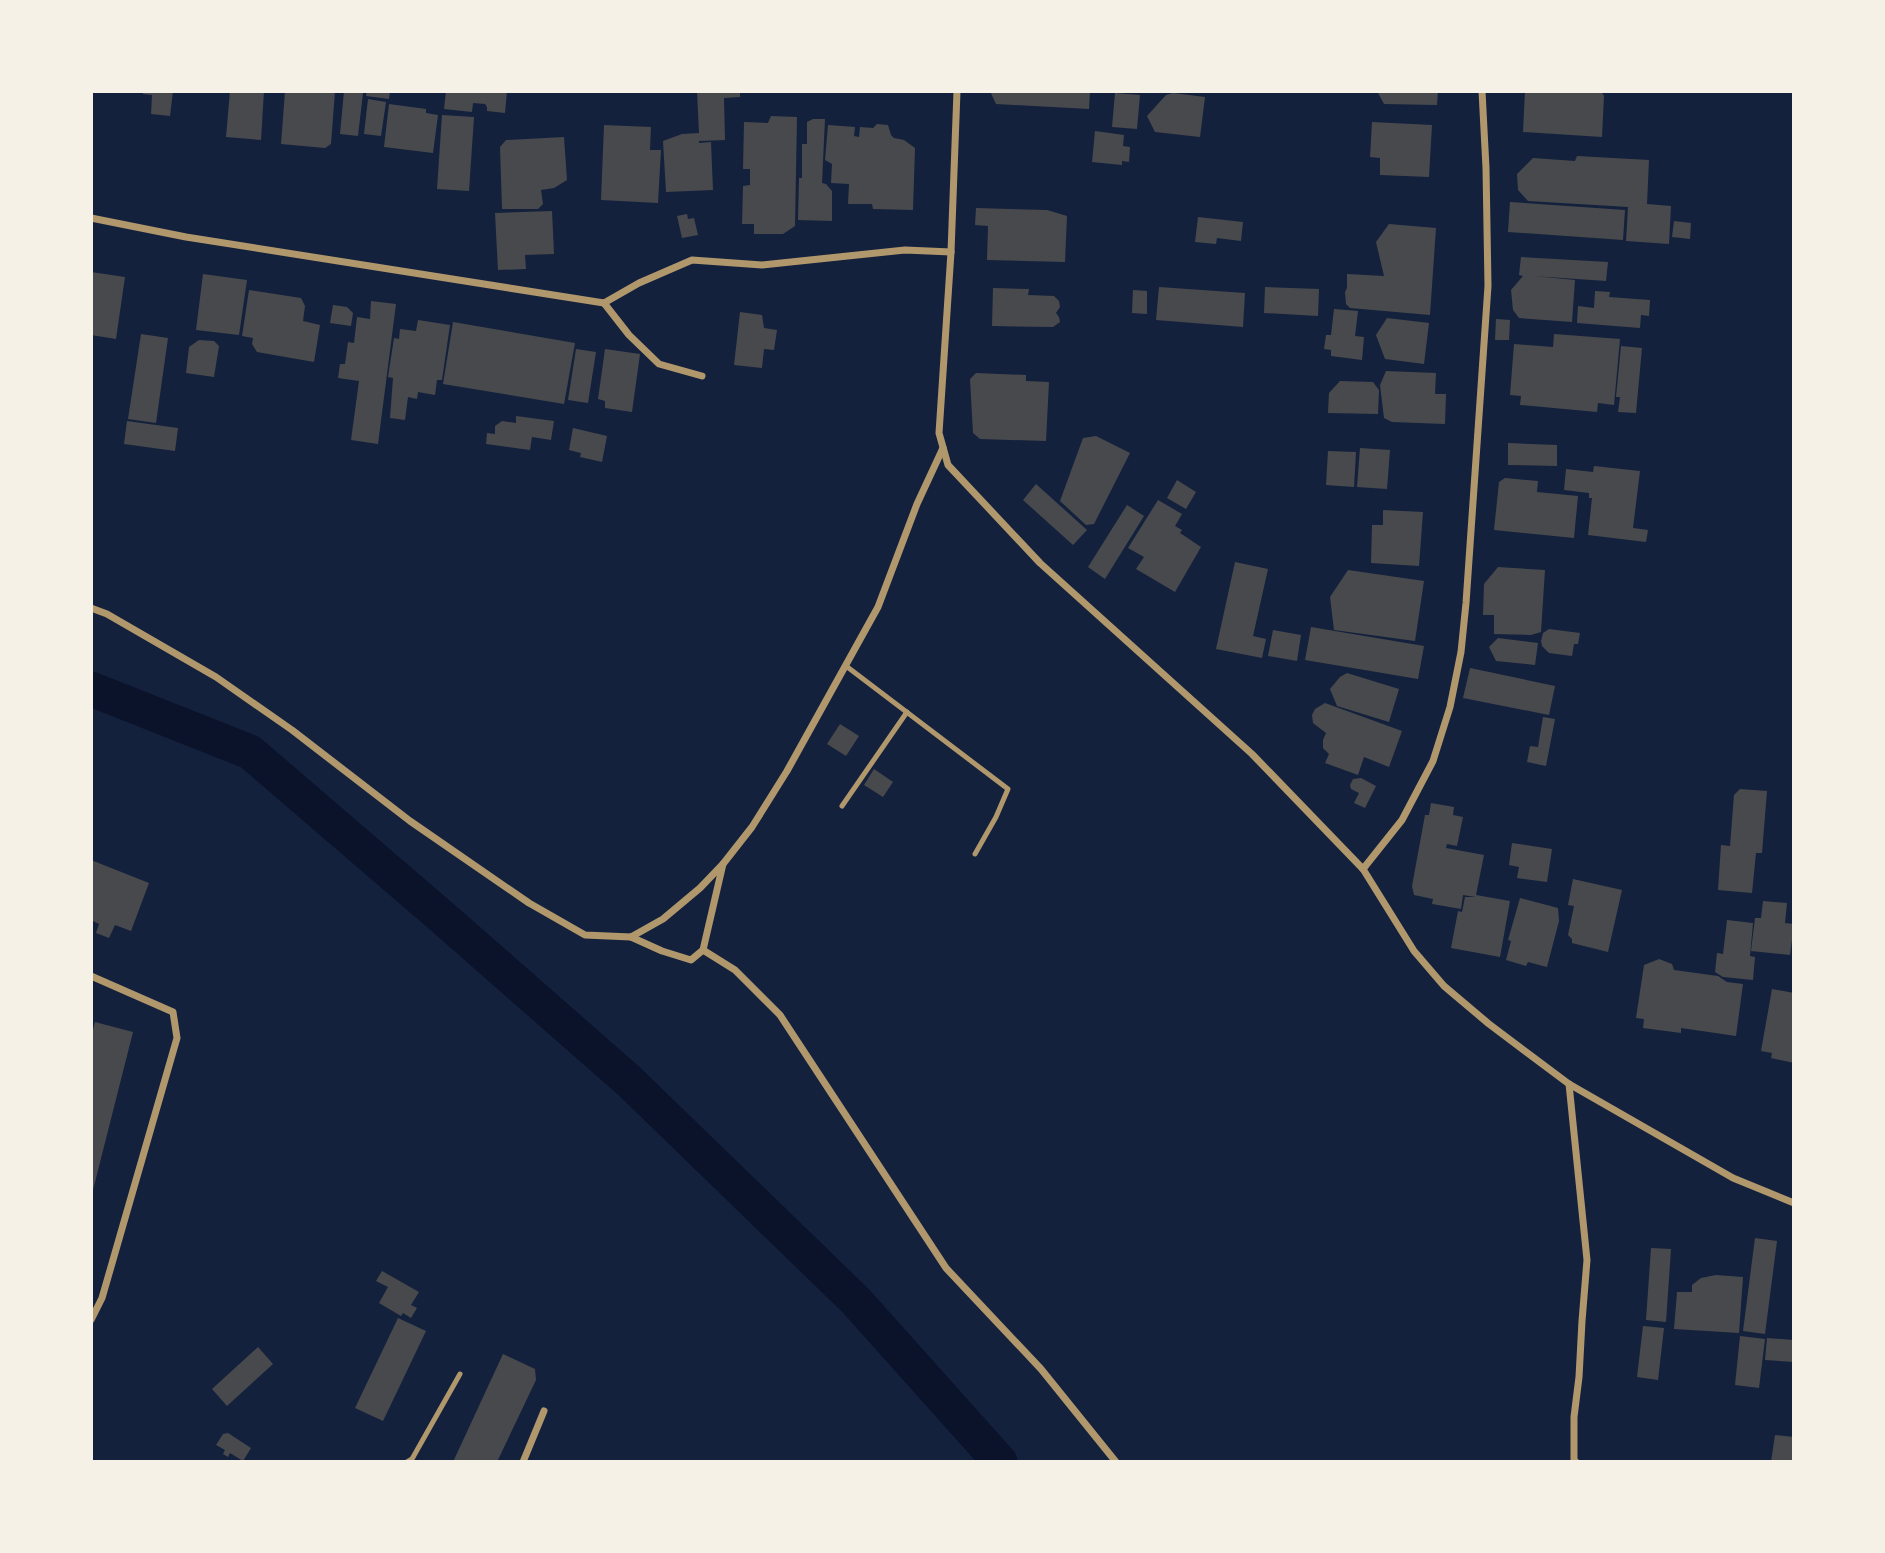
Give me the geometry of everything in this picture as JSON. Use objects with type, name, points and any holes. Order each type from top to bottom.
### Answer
[{"type":"street","points":[[957,91],[951,252],[939,433],[948,466],[1040,564],[1252,754],[1363,869],[1414,951],[1444,986],[1489,1024],[1569,1084],[1733,1178],[1794,1203]]},
{"type":"street","points":[[1363,869],[1402,820],[1433,761],[1450,707],[1461,652],[1488,286],[1482,91]]},
{"type":"street","points":[[91,218],[186,237],[604,303],[639,283],[692,260],[762,265],[905,250],[951,252]]},
{"type":"street","points":[[604,303],[629,335],[659,364],[702,376]]},
{"type":"street","points":[[631,937],[663,919],[700,888],[752,827],[787,771],[878,607],[917,504],[943,448]]},
{"type":"street","points":[[91,608],[107,614],[216,677],[292,730],[410,821],[529,903],[585,935],[631,937],[691,960],[704,950],[723,864]]},
{"type":"street","points":[[704,950],[735,970],[780,1015],[946,1268],[1041,1369],[1116,1462]]},
{"type":"street","points":[[91,976],[173,1012],[177,1038],[102,1298],[91,1320]]},
{"type":"street","points":[[1569,1084],[1587,1260],[1574,1417],[1576,1462]]},
{"type":"street","points":[[523,1462],[544,1411]]},
{"type":"lane","points":[[846,666],[1008,789],[975,854]]},
{"type":"lane","points":[[842,806],[907,712]]},
{"type":"lane","points":[[407,1462],[412,1459],[460,1374]]},
{"type":"building","points":[[143,91],[173,91],[170,116],[151,114],[152,95],[143,94]]},
{"type":"building","points":[[230,91],[264,91],[261,140],[226,137]]},
{"type":"building","points":[[285,91],[335,91],[331,144],[325,148],[281,144]]},
{"type":"building","points":[[344,91],[363,93],[358,136],[340,134]]},
{"type":"building","points":[[367,91],[390,91],[389,99],[366,96]]},
{"type":"building","points":[[446,91],[507,91],[505,113],[487,111],[485,104],[473,103],[472,112],[444,109]]},
{"type":"building","points":[[697,91],[740,91],[740,97],[724,98],[725,140],[699,141],[711,142],[713,190],[666,192],[663,141],[682,134],[699,133]]},
{"type":"building","points":[[990,91],[1090,91],[1089,109],[996,104]]},
{"type":"building","points":[[1377,91],[1438,91],[1437,105],[1384,104]]},
{"type":"building","points":[[1525,91],[1601,91],[1604,96],[1602,137],[1523,132]]},
{"type":"building","points":[[1115,93],[1140,95],[1137,129],[1112,127]]},
{"type":"building","points":[[1173,93],[1205,97],[1200,137],[1155,132],[1147,116],[1166,95]]},
{"type":"building","points":[[368,99],[386,102],[381,136],[364,134]]},
{"type":"building","points":[[389,104],[426,109],[426,113],[438,115],[433,153],[384,147]]},
{"type":"building","points":[[442,115],[474,117],[469,191],[437,189]]},
{"type":"building","points":[[771,116],[797,117],[795,226],[783,234],[754,234],[754,224],[742,224],[743,186],[750,185],[750,169],[743,169],[744,122],[768,123]]},
{"type":"building","points":[[825,119],[822,183],[832,191],[832,221],[798,220],[802,144],[807,144],[807,122]]},
{"type":"building","points":[[1372,122],[1432,125],[1429,177],[1380,175],[1380,158],[1370,157]]},
{"type":"building","points":[[877,124],[888,125],[894,138],[904,140],[915,148],[913,210],[873,209],[872,204],[848,204],[849,184],[831,183],[832,164],[825,160],[828,125],[855,127],[854,136],[859,137],[860,127],[873,128]]},
{"type":"building","points":[[604,125],[651,127],[650,150],[661,150],[658,203],[601,200]]},
{"type":"building","points":[[1095,131],[1124,135],[1123,146],[1130,147],[1129,162],[1122,161],[1122,165],[1092,162]]},
{"type":"building","points":[[564,137],[567,180],[554,188],[541,190],[543,204],[538,209],[502,209],[500,147],[506,140]]},
{"type":"building","points":[[1577,156],[1649,160],[1647,204],[1671,206],[1669,244],[1626,241],[1628,207],[1528,201],[1518,190],[1517,174],[1533,158],[1575,161]]},
{"type":"building","points":[[1510,202],[1625,210],[1623,240],[1508,232]]},
{"type":"building","points":[[976,208],[1047,210],[1067,216],[1065,262],[987,260],[988,226],[975,225]]},
{"type":"building","points":[[552,211],[554,254],[525,255],[526,269],[498,270],[495,213]]},
{"type":"building","points":[[687,214],[688,219],[694,218],[698,235],[682,238],[677,216]]},
{"type":"building","points":[[1198,217],[1243,222],[1241,241],[1217,238],[1216,244],[1195,242]]},
{"type":"building","points":[[1674,221],[1691,223],[1690,239],[1672,237]]},
{"type":"building","points":[[1389,224],[1436,228],[1430,315],[1350,308],[1346,304],[1347,274],[1384,276],[1376,242]]},
{"type":"building","points":[[1521,257],[1608,262],[1606,281],[1533,276],[1575,280],[1572,322],[1519,318],[1513,310],[1511,290],[1523,276],[1519,275]]},
{"type":"building","points":[[91,272],[125,277],[116,339],[91,335]]},
{"type":"building","points":[[203,274],[247,280],[239,335],[196,330]]},
{"type":"building","points":[[1159,287],[1245,293],[1243,327],[1156,320]]},
{"type":"building","points":[[1265,287],[1319,289],[1318,316],[1264,313]]},
{"type":"building","points":[[993,288],[1029,289],[1028,295],[1054,296],[1059,301],[1060,307],[1056,313],[1060,322],[1053,327],[992,326]]},
{"type":"building","points":[[249,290],[301,298],[305,306],[303,321],[320,325],[314,362],[257,352],[252,344],[253,338],[242,336]]},
{"type":"building","points":[[1133,290],[1147,291],[1147,314],[1132,313]]},
{"type":"building","points":[[1595,291],[1610,292],[1609,297],[1650,300],[1649,316],[1641,315],[1640,328],[1577,323],[1578,306],[1594,308]]},
{"type":"building","points":[[371,301],[396,304],[378,444],[351,440],[359,381],[338,378],[340,364],[345,364],[348,342],[354,343],[357,317],[370,319]]},
{"type":"building","points":[[333,305],[347,307],[353,313],[351,326],[330,323]]},
{"type":"building","points":[[1334,309],[1358,311],[1355,336],[1364,337],[1362,360],[1331,356],[1331,350],[1324,349],[1326,335],[1331,335]]},
{"type":"building","points":[[740,312],[762,315],[764,328],[777,330],[774,350],[764,349],[762,368],[734,365]]},
{"type":"building","points":[[1387,318],[1429,323],[1424,364],[1385,359],[1376,335]]},
{"type":"building","points":[[1496,319],[1510,320],[1509,340],[1495,340]]},
{"type":"building","points":[[418,320],[450,325],[442,380],[437,380],[435,395],[418,392],[417,399],[408,397],[405,420],[390,418],[393,378],[388,377],[394,338],[399,339],[400,329],[416,331]]},
{"type":"building","points":[[453,322],[575,343],[564,404],[443,384]]},
{"type":"building","points":[[141,334],[168,338],[156,423],[128,419]]},
{"type":"building","points":[[1554,334],[1620,339],[1614,405],[1598,403],[1597,412],[1520,405],[1521,396],[1510,395],[1514,344],[1553,347]]},
{"type":"building","points":[[199,340],[214,341],[219,346],[214,377],[186,373],[189,347]]},
{"type":"building","points":[[1621,346],[1642,348],[1636,413],[1618,412],[1620,397],[1616,397]]},
{"type":"building","points":[[576,349],[596,352],[588,403],[568,400]]},
{"type":"building","points":[[605,349],[640,354],[632,412],[605,408],[605,401],[598,399]]},
{"type":"building","points":[[1386,371],[1436,373],[1435,394],[1446,394],[1445,424],[1392,422],[1384,418],[1380,385]]},
{"type":"building","points":[[976,373],[1026,375],[1026,381],[1049,382],[1046,441],[980,439],[973,433],[970,379]]},
{"type":"building","points":[[1340,381],[1373,382],[1379,390],[1378,414],[1328,413],[1329,393]]},
{"type":"building","points":[[516,416],[554,421],[551,440],[532,437],[530,450],[486,444],[487,433],[495,434],[495,426],[502,421],[516,423]]},
{"type":"building","points":[[127,421],[178,428],[175,451],[124,444]]},
{"type":"building","points":[[573,428],[607,436],[602,462],[580,457],[581,453],[569,450]]},
{"type":"building","points":[[1096,436],[1130,453],[1094,524],[1086,525],[1060,501],[1083,438]]},
{"type":"building","points":[[1508,443],[1557,445],[1557,466],[1508,465]]},
{"type":"building","points":[[1360,448],[1390,450],[1387,489],[1357,487]]},
{"type":"building","points":[[1328,451],[1356,452],[1354,487],[1326,485]]},
{"type":"building","points":[[1594,466],[1640,471],[1633,528],[1648,530],[1646,542],[1588,535],[1592,498],[1589,498],[1589,493],[1564,490],[1566,469],[1593,472]]},
{"type":"building","points":[[1505,478],[1538,481],[1537,492],[1578,496],[1574,538],[1494,530],[1499,482]]},
{"type":"building","points":[[1177,480],[1196,492],[1186,509],[1167,498]]},
{"type":"building","points":[[1036,484],[1087,530],[1073,545],[1023,500]]},
{"type":"building","points":[[1158,500],[1182,514],[1175,526],[1182,530],[1180,533],[1201,547],[1175,592],[1136,569],[1144,557],[1128,548]]},
{"type":"building","points":[[1127,505],[1144,516],[1105,579],[1088,567]]},
{"type":"building","points":[[1383,510],[1423,512],[1419,566],[1371,563],[1372,525],[1383,525]]},
{"type":"building","points":[[1235,562],[1268,569],[1253,636],[1266,639],[1262,658],[1216,649]]},
{"type":"building","points":[[1498,567],[1545,570],[1541,632],[1531,635],[1494,634],[1494,615],[1483,615],[1484,584]]},
{"type":"building","points":[[1348,570],[1424,581],[1415,641],[1334,630],[1330,597]]},
{"type":"building","points":[[1311,627],[1424,646],[1418,679],[1305,660]]},
{"type":"building","points":[[1549,629],[1580,633],[1572,656],[1549,653],[1542,646],[1543,633]]},
{"type":"building","points":[[1273,630],[1301,635],[1297,661],[1268,656]]},
{"type":"building","points":[[1498,638],[1538,643],[1535,665],[1496,661],[1489,647]]},
{"type":"building","points":[[1470,668],[1555,686],[1549,715],[1463,698]]},
{"type":"building","points":[[1347,673],[1399,689],[1389,722],[1337,706],[1330,689]]},
{"type":"building","points":[[1325,703],[1402,731],[1389,767],[1364,757],[1358,775],[1325,763],[1329,754],[1323,748],[1326,733],[1313,723],[1312,715],[1315,709]]},
{"type":"building","points":[[1543,717],[1555,719],[1546,766],[1527,762],[1530,746],[1538,747]]},
{"type":"building","points":[[840,724],[859,736],[846,756],[827,744]]},
{"type":"building","points":[[874,769],[893,782],[883,797],[864,785]]},
{"type":"building","points":[[1361,778],[1376,786],[1365,808],[1354,803],[1359,793],[1351,789],[1350,785],[1353,779]]},
{"type":"building","points":[[1740,789],[1767,791],[1762,853],[1756,853],[1752,893],[1718,890],[1721,845],[1730,846],[1734,795]]},
{"type":"building","points":[[1431,803],[1454,807],[1453,815],[1463,817],[1457,846],[1447,844],[1446,848],[1484,855],[1476,895],[1510,901],[1500,957],[1451,948],[1458,911],[1462,912],[1465,897],[1476,897],[1463,895],[1461,909],[1432,904],[1433,899],[1414,895],[1412,886],[1425,815],[1429,815]]},
{"type":"building","points":[[1512,843],[1552,849],[1547,882],[1517,878],[1519,867],[1509,865]]},
{"type":"building","points":[[91,860],[149,883],[131,931],[115,925],[109,938],[96,933],[99,924],[91,920]]},
{"type":"building","points":[[1573,879],[1622,890],[1608,952],[1572,943],[1568,935],[1574,906],[1568,905]]},
{"type":"building","points":[[1520,898],[1558,908],[1559,921],[1547,967],[1528,962],[1526,966],[1506,960],[1511,941],[1508,940]]},
{"type":"building","points":[[1763,901],[1787,903],[1785,923],[1794,924],[1790,955],[1751,951],[1755,918],[1761,918]]},
{"type":"building","points":[[1727,920],[1753,923],[1750,956],[1755,957],[1753,980],[1723,977],[1715,972],[1717,953],[1723,954]]},
{"type":"building","points":[[1659,959],[1672,964],[1674,970],[1718,976],[1727,982],[1743,984],[1736,1036],[1681,1028],[1681,1033],[1643,1028],[1644,1019],[1636,1018],[1644,965]]},
{"type":"building","points":[[1772,989],[1794,993],[1794,1063],[1771,1058],[1772,1053],[1761,1051]]},
{"type":"building","points":[[95,1022],[133,1032],[92,1194],[91,1037]]},
{"type":"building","points":[[1755,1238],[1777,1241],[1765,1334],[1743,1331]]},
{"type":"building","points":[[1651,1248],[1671,1249],[1666,1322],[1646,1320]]},
{"type":"building","points":[[382,1271],[419,1292],[411,1305],[417,1308],[411,1318],[403,1313],[401,1316],[379,1303],[388,1287],[376,1281]]},
{"type":"building","points":[[1716,1275],[1743,1277],[1739,1333],[1674,1329],[1677,1292],[1692,1292],[1692,1285],[1701,1278]]},
{"type":"building","points":[[398,1318],[426,1331],[383,1421],[355,1408]]},
{"type":"building","points":[[1643,1326],[1664,1328],[1658,1380],[1637,1377]]},
{"type":"building","points":[[1740,1336],[1765,1339],[1759,1388],[1735,1385]]},
{"type":"building","points":[[1767,1338],[1794,1340],[1794,1362],[1765,1360]]},
{"type":"building","points":[[258,1347],[273,1364],[227,1406],[212,1389]]},
{"type":"building","points":[[503,1354],[535,1369],[536,1380],[497,1462],[453,1462]]},
{"type":"building","points":[[228,1433],[251,1448],[243,1461],[230,1453],[228,1457],[223,1454],[225,1450],[216,1445],[223,1434]]},
{"type":"building","points":[[1775,1435],[1794,1437],[1794,1462],[1771,1462]]},
{"type":"waterway","points":[[91,689],[250,752],[629,1081],[856,1301],[1000,1462]]}]
